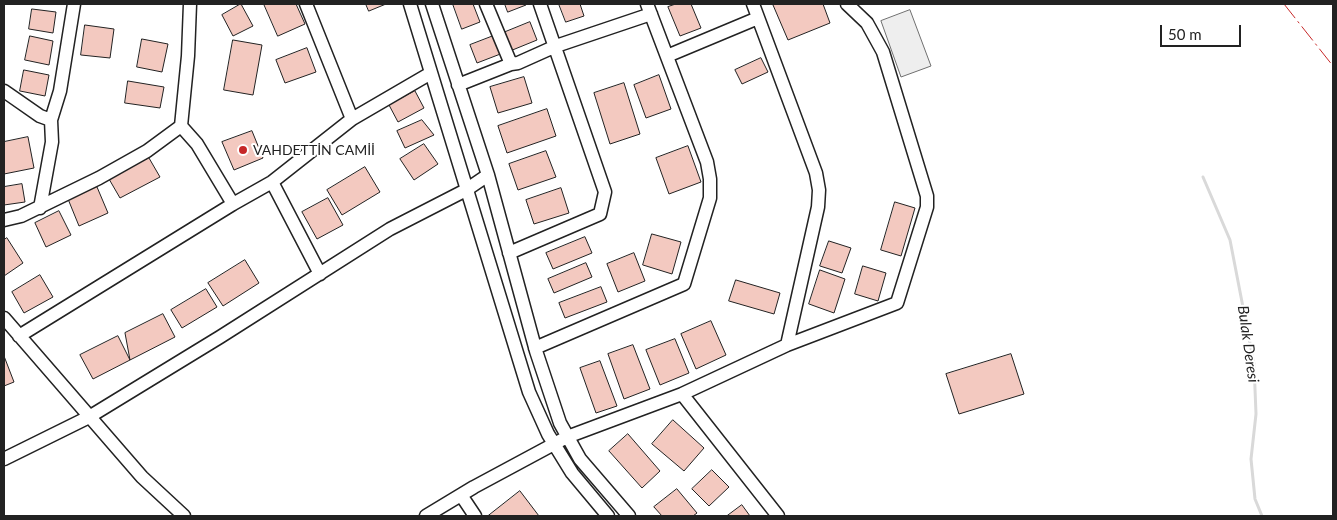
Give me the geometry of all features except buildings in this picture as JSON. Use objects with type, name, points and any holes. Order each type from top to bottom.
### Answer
[{"type":"street","points":[[40,208],[52,142],[51,120],[60,91],[74,4]]},
{"type":"street","points":[[190,4],[188,56],[181,126],[197,144],[233,204]]},
{"type":"street","points":[[306,4],[352,119]]},
{"type":"street","points":[[410,4],[529,392],[548,434],[572,473],[608,516]]},
{"type":"street","points":[[432,4],[488,175],[535,348],[560,423],[580,459],[629,516]]},
{"type":"street","points":[[486,4],[511,64]]},
{"type":"street","points":[[509,253],[600,214],[604,192],[556,46],[540,4]]},
{"type":"street","points":[[753,4],[816,173],[819,190],[818,208],[786,345]]},
{"type":"street","points":[[426,516],[567,437],[682,394],[786,345],[897,304],[927,208],[927,196],[879,42],[867,23],[847,4]]},
{"type":"street","points":[[458,85],[518,63],[649,9],[707,162],[710,179],[710,198],[684,284],[535,348]]},
{"type":"street","points":[[667,56],[758,18]]},
{"type":"street","points":[[19,336],[272,182],[352,119],[431,73]]},
{"type":"street","points":[[4,92],[40,116],[51,120]]},
{"type":"street","points":[[4,220],[21,216],[40,208],[99,178],[147,151],[181,126]]},
{"type":"street","points":[[4,459],[89,416],[220,338],[390,229],[466,190],[488,175]]},
{"type":"street","points":[[272,182],[320,274]]},
{"type":"street","points":[[4,318],[142,477],[184,516]]},
{"type":"street","points":[[682,394],[778,516]]},
{"type":"street","points":[[461,495],[476,516]]},
{"type":"shaded area","points":[[910,10],[931,66],[901,77],[881,21]]},
{"type":"waterway","name":"Bulak Deresi","points":[[1203,177],[1230,240],[1254,364],[1256,414],[1251,459],[1255,499],[1262,516]]},
{"type":"power","points":[[1284,4],[1333,66]]},
{"type":"place","name":"VAHDETTİN CAMİİ","points":[[243,150]]}]
